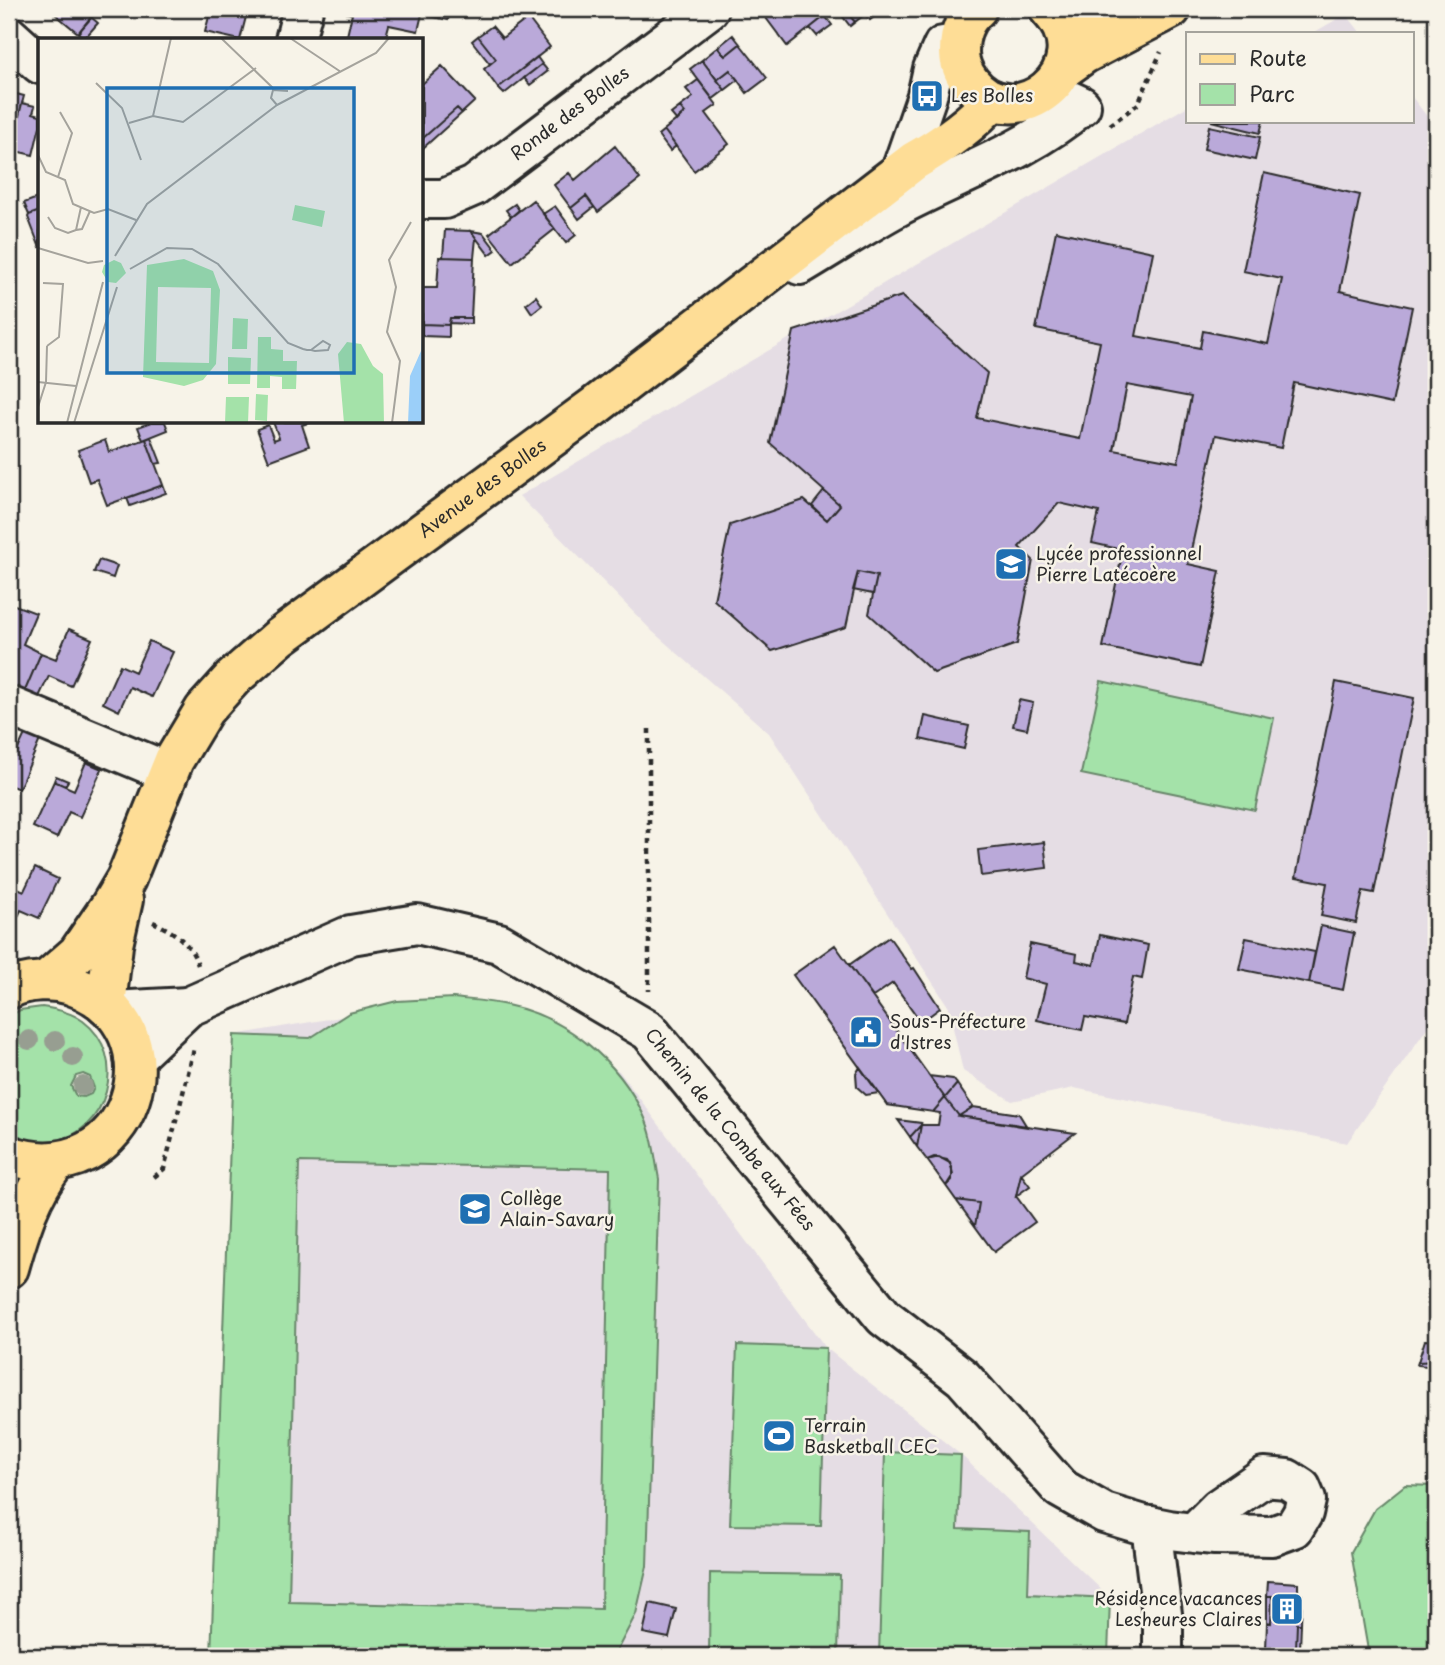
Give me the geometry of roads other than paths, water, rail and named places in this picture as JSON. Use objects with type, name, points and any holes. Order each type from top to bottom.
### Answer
[{"type":"main road","name":"Avenue des Bolles","points":[[908,166],[942,120],[964,24],[977,9]]},
{"type":"main road","points":[[1055,80],[1067,56],[1066,39],[1053,13],[1087,15],[1105,9]]},
{"type":"main road","points":[[955,55],[975,89],[993,100],[1008,103],[1027,101],[1084,54],[1168,26]]},
{"type":"main road","name":"Avenue des Bolles","points":[[109,1008],[113,945],[126,879],[168,772],[204,710],[233,678],[280,637],[595,406],[908,166],[949,141],[978,117],[993,100]]},
{"type":"main road","name":"Avenue des Bolles","points":[[46,981],[78,953],[126,879]]},
{"type":"main road","points":[[9,989],[46,981],[65,983],[81,989],[109,1008],[125,1030],[134,1058],[135,1083],[127,1109],[111,1133],[91,1150],[57,1162],[25,1160],[9,1155]]},
{"type":"main road","points":[[9,1268],[24,1218],[42,1179],[57,1162]]},
{"type":"street","points":[[296,38],[303,9]]},
{"type":"street","name":"Ronde des Bolles","points":[[424,199],[444,199],[474,186],[709,9]]},
{"type":"street","points":[[9,36],[38,62]]},
{"type":"street","points":[[768,274],[799,265],[898,207],[991,162],[1059,124],[1081,106],[1055,80]]},
{"type":"street","points":[[9,706],[168,772]]},
{"type":"street","name":"Chemin de la Combe aux Fées","points":[[194,990],[351,935],[417,924],[499,943],[649,1031],[884,1317],[963,1378],[1060,1488],[1104,1513],[1151,1526],[1194,1532]]},
{"type":"street","points":[[109,1008],[194,990]]},
{"type":"street","points":[[134,1058],[194,990]]},
{"type":"street","points":[[1151,1526],[1163,1622],[1163,1656]]},
{"type":"place","name":"Les Bolles","points":[[927,96]]},
{"type":"place","name":"Lycée professionnel Pierre Latécoère","points":[[1011,564]]},
{"type":"place","name":"Sous-Préfecture d'Istres","points":[[866,1032]]},
{"type":"place","name":"Collège Alain-Savary","points":[[475,1209]]},
{"type":"place","name":"Terrain Basketball CEC","points":[[779,1436]]},
{"type":"place","name":"Résidence vacances Lesheures Claires","points":[[1287,1609]]}]
